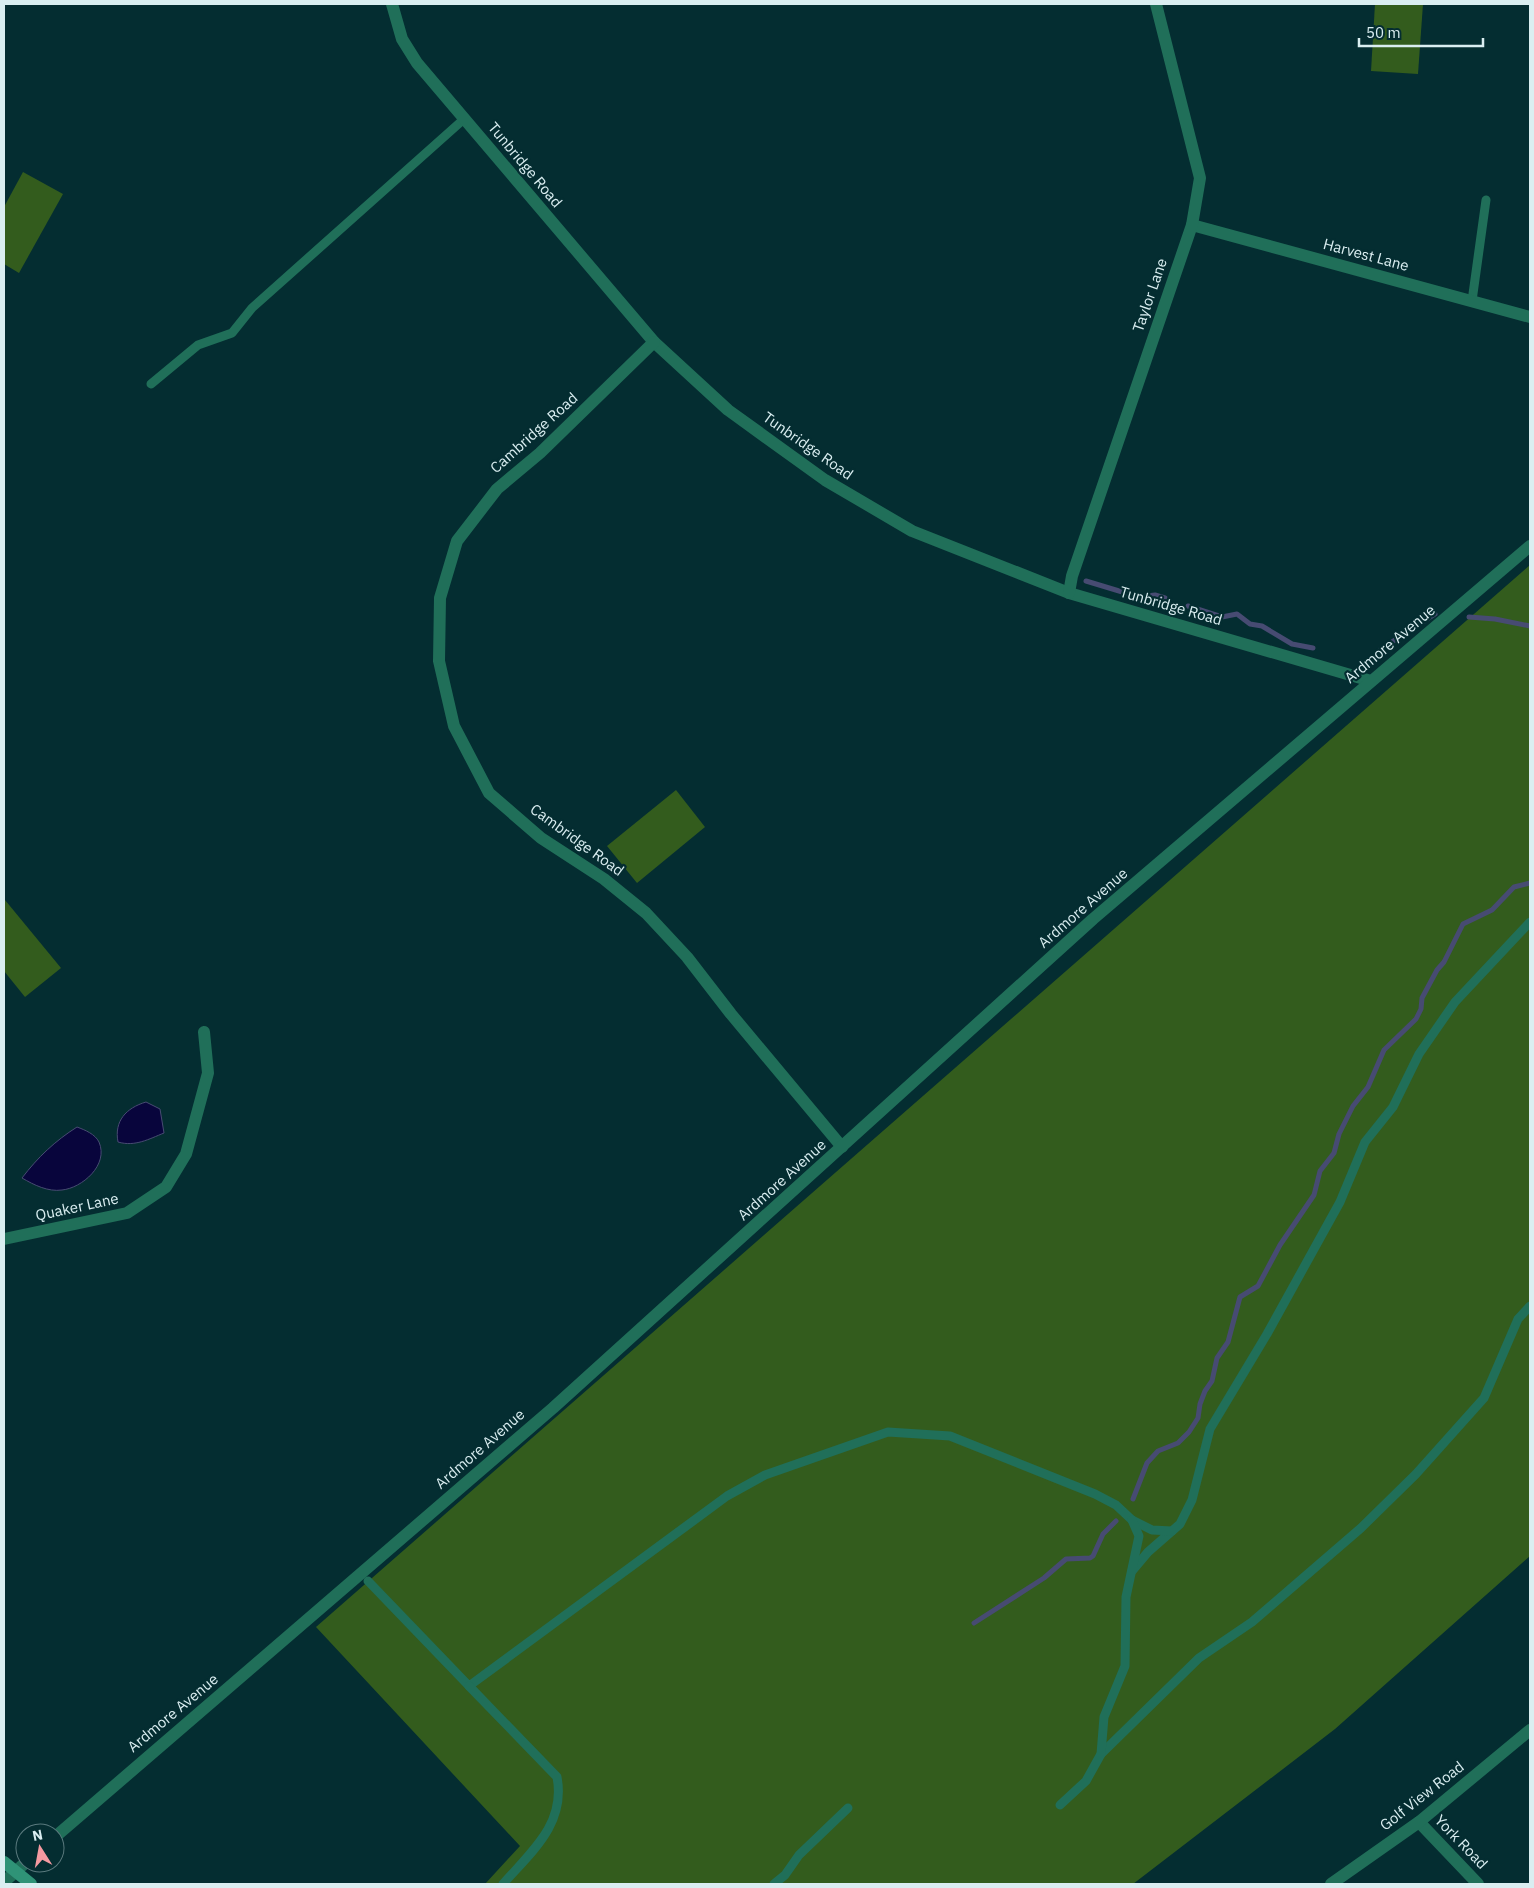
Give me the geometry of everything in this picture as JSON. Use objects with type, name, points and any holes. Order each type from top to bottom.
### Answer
[{"type":"main road","points":[[25,1873],[31,1884]]},
{"type":"street","name":"Tunbridge Road","points":[[392,4],[402,39],[417,63],[654,342],[728,410],[825,480],[912,531],[1069,593],[1371,681]]},
{"type":"street","name":"Taylor Lane","points":[[1069,593],[1075,566],[1192,225],[1200,178],[1156,4]]},
{"type":"street","name":"Harvest Lane","points":[[1192,225],[1530,317]]},
{"type":"street","name":"Cambridge Road","points":[[654,342],[540,453],[497,489],[457,541],[440,598],[439,661],[454,726],[489,793],[540,838],[604,879],[646,913],[688,957],[731,1014],[842,1147]]},
{"type":"street","name":"Ardmore Avenue","points":[[65,1828],[553,1408],[1093,919],[1530,546]]},
{"type":"street","name":"Quaker Lane","points":[[4,1239],[127,1213],[166,1187],[186,1154],[208,1073],[204,1032]]},
{"type":"street","name":"Golf View Road","points":[[1331,1884],[1419,1822],[1530,1730]]},
{"type":"street","name":"York Road","points":[[1419,1822],[1478,1884]]},
{"type":"street","points":[[4,1882],[15,1872]]},
{"type":"lane","points":[[151,384],[198,345],[232,333],[252,308],[464,119]]},
{"type":"lane","points":[[1472,301],[1486,200]]},
{"type":"lane","points":[[1132,1572],[1148,1552],[1180,1524],[1192,1500],[1210,1429],[1267,1334],[1340,1202],[1366,1142],[1393,1107],[1420,1054],[1454,1002],[1530,922]]},
{"type":"lane","points":[[1060,1806],[1086,1781],[1101,1754],[1200,1658],[1259,1616],[1361,1528],[1416,1474],[1484,1398],[1518,1320],[1530,1306]]},
{"type":"lane","points":[[469,1686],[727,1496],[765,1474],[888,1432],[950,1436],[1095,1494],[1116,1505],[1132,1520],[1152,1530],[1172,1531]]},
{"type":"lane","points":[[1101,1754],[1104,1717],[1125,1666],[1126,1597],[1139,1536],[1132,1520]]},
{"type":"lane","points":[[368,1581],[557,1777],[560,1794],[555,1815],[541,1844],[503,1884]]},
{"type":"lane","points":[[774,1884],[785,1875],[799,1855],[848,1808]]},
{"type":"green space","points":[[1375,4],[1423,4],[1418,74],[1371,71]]},
{"type":"green space","points":[[23,172],[63,194],[19,273],[4,264],[4,207]]},
{"type":"green space","points":[[1530,565],[1530,1556],[1335,1729],[1133,1884],[485,1884],[520,1846],[316,1627]]},
{"type":"green space","points":[[676,790],[705,827],[637,883],[607,846]]},
{"type":"green space","points":[[5,900],[61,968],[25,997],[4,971]]},
{"type":"shaded area","points":[[146,1102],[160,1109],[164,1133],[136,1143],[118,1142],[118,1128],[123,1116],[133,1108]]},
{"type":"shaded area","points":[[77,1127],[92,1135],[99,1142],[100,1159],[92,1174],[78,1185],[62,1190],[41,1187],[22,1178],[47,1150]]},
{"type":"waterway","points":[[1086,581],[1139,597],[1155,595],[1165,598]]},
{"type":"waterway","points":[[1188,606],[1222,617],[1237,614],[1250,624],[1262,626],[1292,644],[1313,648]]},
{"type":"waterway","points":[[1381,649],[1435,614]]},
{"type":"waterway","points":[[1469,617],[1495,619],[1530,626]]},
{"type":"waterway","points":[[1133,1499],[1147,1463],[1158,1451],[1178,1443],[1189,1432],[1198,1418],[1200,1404],[1205,1391],[1212,1381],[1217,1358],[1228,1342],[1240,1297],[1258,1286],[1280,1245],[1314,1195],[1320,1171],[1334,1153],[1339,1134],[1353,1106],[1368,1087],[1384,1050],[1416,1019],[1421,1009],[1422,998],[1437,970],[1444,962],[1463,924],[1492,910],[1514,887],[1530,883]]},
{"type":"waterway","points":[[974,1623],[1044,1578],[1066,1559],[1090,1558],[1093,1556],[1103,1534],[1116,1521]]}]
